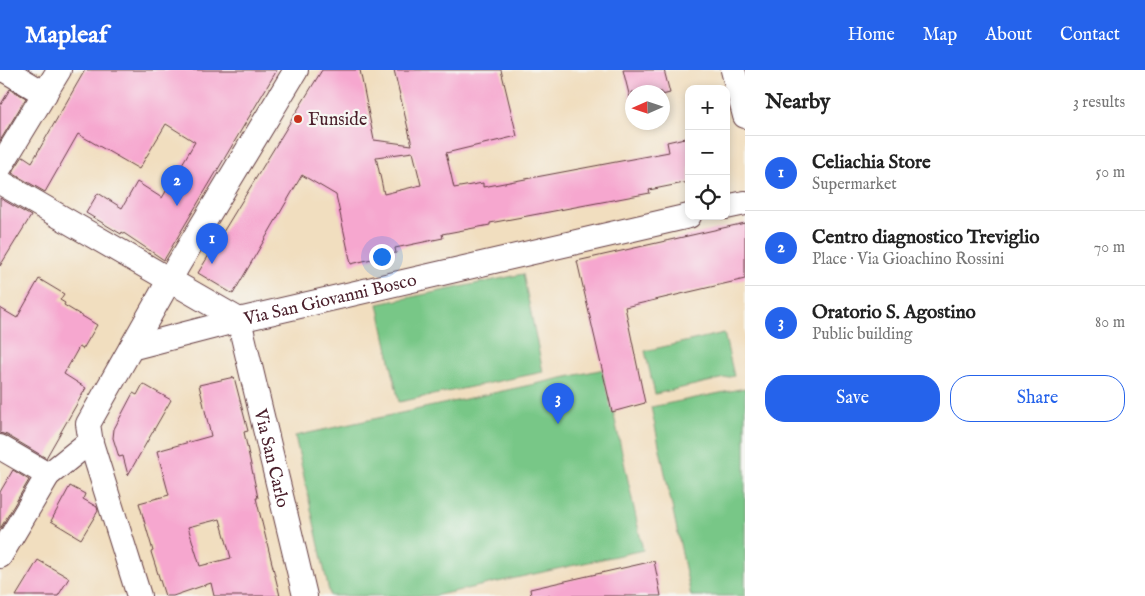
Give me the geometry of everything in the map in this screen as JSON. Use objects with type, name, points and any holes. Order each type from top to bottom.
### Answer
[{"type":"street","points":[[4,70],[45,94]]},
{"type":"street","points":[[0,167],[58,70]]},
{"type":"street","points":[[139,596],[91,443],[88,424],[178,265],[296,70]]},
{"type":"street","points":[[733,70],[745,116]]},
{"type":"street","name":"Via San Giovanni Bosco","points":[[0,182],[239,320],[685,217]]},
{"type":"street","points":[[730,206],[745,203]]},
{"type":"street","points":[[131,348],[239,320]]},
{"type":"street","name":"Via San Carlo","points":[[239,320],[305,596]]},
{"type":"street","points":[[0,556],[48,475],[83,447],[91,443]]},
{"type":"street","points":[[0,447],[48,475]]},
{"type":"green space","points":[[523,274],[543,372],[399,402],[378,304]]},
{"type":"green space","points":[[724,333],[734,376],[655,394],[645,351]]},
{"type":"green space","points":[[604,369],[643,550],[434,596],[330,596],[295,436]]},
{"type":"green space","points":[[745,388],[745,596],[691,596],[651,407]]},
{"type":"building","points":[[85,70],[277,70],[164,260],[122,232],[121,234],[86,213],[98,193],[122,208],[137,182],[162,198],[195,142],[166,124],[139,169],[78,134],[45,192],[12,173],[23,156],[32,162]]},
{"type":"building","points":[[322,70],[360,70],[374,140],[412,145],[394,70],[501,70],[517,136],[446,153],[454,188],[483,183],[483,187],[669,152],[667,142],[685,138],[685,183],[649,190],[650,193],[490,223],[490,225],[442,234],[443,238],[395,248],[396,253],[351,264],[336,195],[302,175],[233,294],[198,273]],"holes":[[[413,152],[421,185],[384,194],[376,157]]]},
{"type":"building","points":[[623,70],[664,70],[668,85],[627,85]]},
{"type":"building","points":[[10,89],[26,98],[0,141],[0,106]]},
{"type":"building","points":[[0,198],[31,216],[0,266]]},
{"type":"building","points":[[745,223],[745,279],[625,307],[645,403],[612,412],[577,261]]},
{"type":"building","points":[[39,279],[64,294],[60,300],[65,303],[64,305],[97,325],[83,349],[79,347],[64,374],[86,388],[46,458],[7,435],[0,433],[0,308],[17,318]]},
{"type":"building","points":[[234,377],[248,431],[244,432],[258,498],[256,498],[280,596],[214,596],[211,583],[173,596],[165,596],[151,552],[153,551],[139,503],[169,495],[157,451],[211,436],[199,385]],"holes":[[[220,519],[231,558],[200,566],[188,527]]]},
{"type":"building","points":[[143,384],[171,400],[128,475],[123,456],[119,457],[113,438],[114,429],[133,393],[137,395]]},
{"type":"building","points":[[13,470],[29,480],[0,529],[0,492]]},
{"type":"building","points":[[70,486],[85,494],[83,499],[97,507],[98,511],[81,539],[51,521]]},
{"type":"building","points":[[38,560],[69,578],[58,596],[16,596]]},
{"type":"building","points":[[654,561],[661,596],[531,596],[530,589]]},
{"type":"place","name":"Funside","points":[[298,119]]},
{"type":"place","name":"Centro diagnostico Treviglio","points":[[177,206]]},
{"type":"place","name":"Celiachia Store","points":[[212,264]]},
{"type":"place","name":"Oratorio S. Agostino","points":[[558,424]]}]
